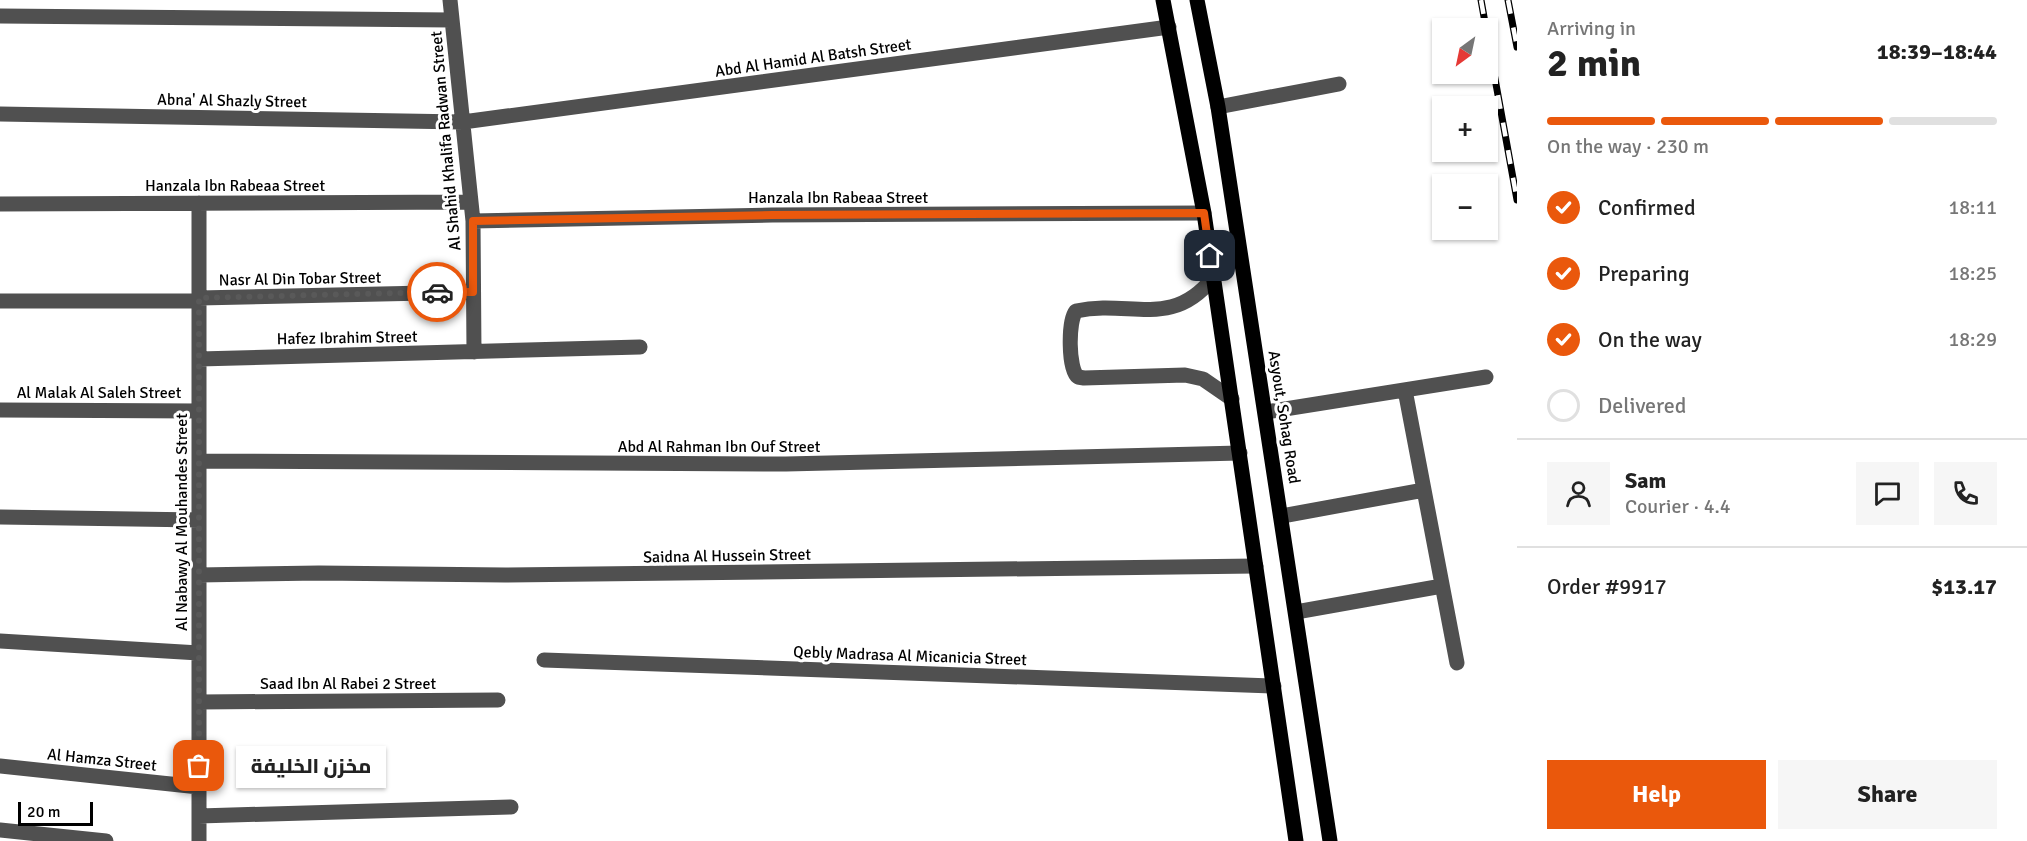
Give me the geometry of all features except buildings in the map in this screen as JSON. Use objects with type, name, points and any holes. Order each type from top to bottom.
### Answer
[{"type":"main road","points":[[1163,0],[1204,213],[1296,841]]},
{"type":"main road","name":"Asyout, Sohag Road","points":[[1197,0],[1218,107],[1330,841]]},
{"type":"street","name":"Al Shahid Khalifa Radwan Street","points":[[450,0],[473,221],[474,352]]},
{"type":"street","points":[[0,16],[452,20]]},
{"type":"street","name":"Abd Al Hamid Al Batsh Street","points":[[463,122],[1169,27]]},
{"type":"street","points":[[1218,107],[1339,84]]},
{"type":"street","name":"Abna' Al Shazly Street","points":[[0,114],[463,122]]},
{"type":"street","name":"Hanzala Ibn Rabeaa Street","points":[[0,204],[471,202]]},
{"type":"street","name":"Al Nabawy Al Mouhandes Street","points":[[199,203],[199,841]]},
{"type":"street","name":"Hanzala Ibn Rabeaa Street","points":[[473,221],[772,215],[1204,213]]},
{"type":"street","points":[[1213,278],[1202,292],[1172,309],[1076,311],[1071,321],[1071,368],[1078,377],[1084,378],[1185,375],[1203,379],[1232,399]]},
{"type":"street","name":"Nasr Al Din Tobar Street","points":[[0,301],[473,292]]},
{"type":"street","name":"Hafez Ibrahim Street","points":[[199,358],[640,347]]},
{"type":"street","points":[[1266,412],[1486,377]]},
{"type":"street","points":[[1405,390],[1457,663]]},
{"type":"street","name":"Al Malak Al Saleh Street","points":[[0,410],[199,411]]},
{"type":"street","name":"Abd Al Rahman Ibn Ouf Street","points":[[199,461],[786,464],[1240,453]]},
{"type":"street","points":[[1282,516],[1424,490]]},
{"type":"street","points":[[0,518],[199,519]]},
{"type":"street","name":"Saidna Al Hussein Street","points":[[199,575],[319,573],[505,575],[1256,566]]},
{"type":"street","points":[[1296,612],[1442,586]]},
{"type":"street","points":[[0,641],[199,654]]},
{"type":"street","name":"Qebly Madrasa Al Micanicia Street","points":[[544,660],[1274,686]]},
{"type":"street","name":"Saad Ibn Al Rabei 2 Street","points":[[199,702],[498,700]]},
{"type":"street","name":"Al Hamza Street","points":[[0,766],[199,788]]},
{"type":"street","points":[[199,816],[511,807]]},
{"type":"street","points":[[0,830],[106,841]]},
{"type":"railway","points":[[1481,0],[1484,18]]},
{"type":"railway","points":[[1508,0],[1517,47]]},
{"type":"railway","points":[[1496,84],[1517,200]]},
{"type":"way so far","points":[[199,766],[199,298],[437,292]]},
{"type":"place","name":"مخزن الخليفة","points":[[199,766]]},
{"type":"route","points":[[437,292],[473,292],[473,221],[772,215],[1204,213],[1210,256]]}]
